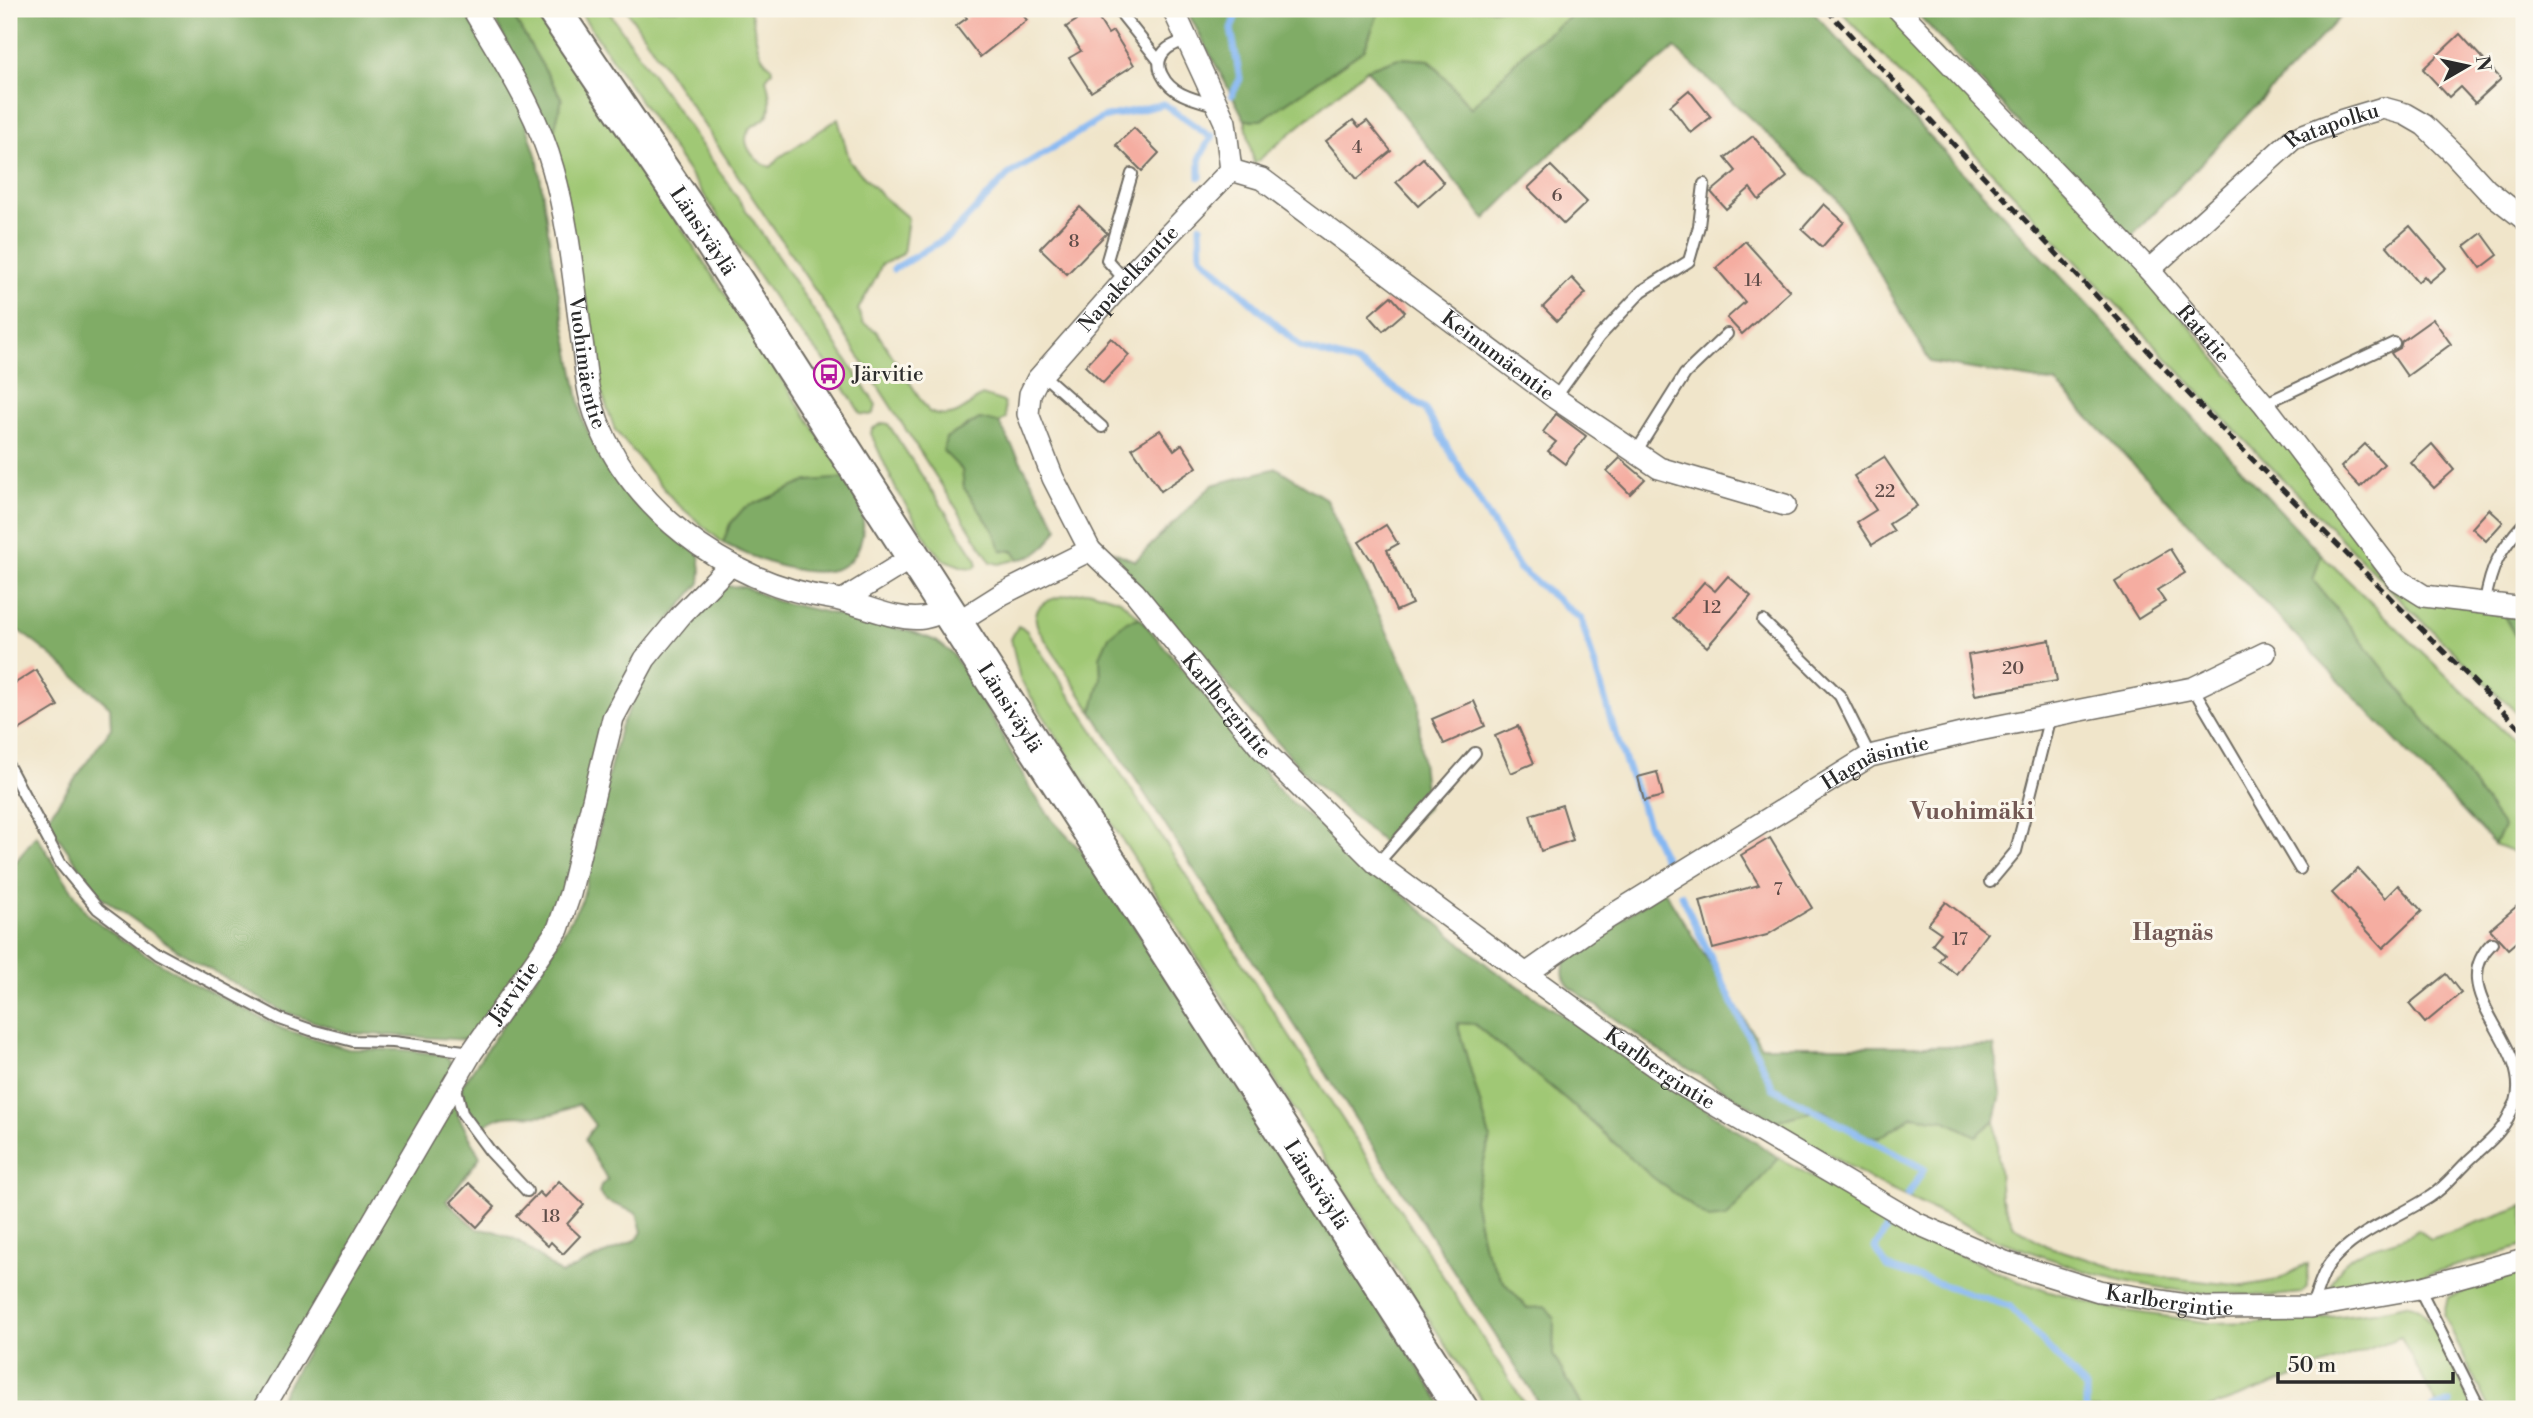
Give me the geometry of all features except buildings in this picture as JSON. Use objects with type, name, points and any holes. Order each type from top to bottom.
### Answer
[{"type":"main road","name":"Länsiväylä","points":[[553,9],[711,242],[1461,1409]]},
{"type":"street","name":"Vuohimäentie","points":[[473,9],[526,99],[542,133],[566,229],[591,403],[605,440],[624,472],[659,510],[693,541],[729,566],[762,581],[805,595],[843,600],[894,616],[952,617]]},
{"type":"street","points":[[1174,9],[1225,122],[1231,170]]},
{"type":"street","name":"Ratatie","points":[[1898,9],[2149,270],[2264,404],[2397,579],[2424,596],[2524,608]]},
{"type":"street","name":"Ratapolku","points":[[2149,270],[2293,139],[2383,108],[2405,114],[2424,125],[2487,190],[2524,219]]},
{"type":"street","name":"Napakelkantie","points":[[1090,550],[1053,478],[1028,414],[1030,394],[1042,374],[1125,280],[1231,170]]},
{"type":"street","name":"Keinumäentie","points":[[1231,170],[1262,179],[1556,398],[1659,468],[1785,505]]},
{"type":"street","points":[[952,617],[1090,550]]},
{"type":"street","name":"Karlbergintie","points":[[1090,550],[1135,593],[1260,747],[1377,864],[1678,1083],[1916,1223],[2005,1262],[2098,1291],[2206,1308],[2311,1307],[2419,1288],[2524,1259]]},
{"type":"street","points":[[843,600],[914,557]]},
{"type":"street","name":"Järvitie","points":[[263,1409],[454,1081],[558,929],[570,894],[613,718],[645,659],[682,614],[729,566]]},
{"type":"street","name":"Hagnäsintie","points":[[1526,974],[1602,922],[1870,756],[1974,731],[2193,688],[2265,653]]},
{"type":"lane","points":[[1123,16],[1159,61],[1160,73],[1166,82],[1181,94],[1218,106]]},
{"type":"lane","points":[[1159,61],[1166,49],[1187,39]]},
{"type":"lane","points":[[1125,280],[1107,260],[1132,174]]},
{"type":"lane","points":[[1556,398],[1598,337],[1625,309],[1643,291],[1689,261],[1699,226],[1704,184]]},
{"type":"lane","points":[[1636,453],[1685,374],[1727,334]]},
{"type":"lane","points":[[2264,404],[2394,343]]},
{"type":"lane","points":[[1042,374],[1102,427]]},
{"type":"lane","points":[[2485,602],[2490,575],[2501,552],[2524,523]]},
{"type":"lane","points":[[1763,621],[1840,696],[1870,756]]},
{"type":"lane","points":[[2193,688],[2300,869]]},
{"type":"lane","points":[[1990,882],[2016,851],[2050,716]]},
{"type":"lane","points":[[1377,864],[1475,753]]},
{"type":"lane","points":[[9,767],[61,864],[98,909],[156,953],[280,1019],[311,1030],[353,1041],[393,1042],[472,1052]]},
{"type":"lane","points":[[2311,1307],[2328,1264],[2354,1239],[2434,1195],[2501,1129],[2519,1098],[2522,1079],[2519,1056],[2510,1037],[2485,1001],[2479,981],[2479,961],[2492,943]]},
{"type":"lane","points":[[454,1081],[462,1113],[490,1151],[527,1192]]},
{"type":"lane","points":[[2419,1288],[2480,1409]]},
{"type":"green space","points":[[9,9],[463,9],[519,102],[538,161],[551,252],[583,421],[607,471],[699,555],[701,570],[700,583],[636,660],[567,886],[549,928],[470,1040],[348,1033],[282,1011],[180,952],[100,896],[46,820],[111,728],[110,707],[48,653],[9,624]]},
{"type":"green space","points":[[490,9],[509,9],[562,99],[553,135]]},
{"type":"green space","points":[[509,9],[532,9],[594,96],[847,478],[730,524],[723,543],[675,502],[615,430],[598,382],[553,135],[562,99]]},
{"type":"green space","points":[[578,9],[607,9],[843,355],[876,405],[874,413],[861,414],[832,369],[786,316]]},
{"type":"green space","points":[[626,9],[749,9],[758,47],[772,71],[766,79],[769,112],[749,130],[746,142],[751,153],[766,165],[771,167],[780,157],[838,119],[850,162],[880,194],[908,218],[903,254],[881,265],[858,310],[863,323],[876,331],[929,412],[952,415],[982,395],[1004,402],[1006,418],[999,423],[979,419],[946,438],[962,470],[964,488],[994,531],[1001,550],[1013,551],[1019,559],[999,564],[991,562],[845,335]]},
{"type":"green space","points":[[1186,9],[1380,9],[1364,50],[1261,120],[1245,120]]},
{"type":"green space","points":[[1380,9],[1581,9],[1533,44],[1471,108],[1430,60],[1399,58],[1367,69],[1254,164],[1245,120],[1261,120],[1364,50]]},
{"type":"green space","points":[[1581,9],[1810,9],[2321,554],[2313,580],[2446,747],[2503,827],[2494,844],[2056,383],[1930,362],[1836,198],[1675,48],[1561,144],[1485,219],[1367,69],[1399,58],[1429,60],[1471,108],[1533,44]]},
{"type":"green space","points":[[1839,9],[1900,9],[2141,267],[2368,544],[2370,561],[2395,589],[2503,614],[2517,639],[2524,645],[2524,720],[2405,604],[2227,422]]},
{"type":"green space","points":[[1913,9],[2348,9],[2128,240]]},
{"type":"green space","points":[[980,419],[999,423],[1058,528],[1042,549],[1032,556],[1019,559],[1013,551],[1001,550],[994,531],[964,488],[962,470],[943,451],[946,438]]},
{"type":"green space","points":[[883,423],[888,424],[977,560],[974,568],[963,567],[943,559],[930,544],[895,487],[871,434],[872,429]]},
{"type":"green space","points":[[1277,468],[1326,499],[1419,696],[1420,743],[1427,808],[1387,846],[1311,780],[1126,571],[1114,552],[1135,561],[1212,485]]},
{"type":"green space","points":[[847,478],[860,504],[863,525],[857,551],[846,564],[831,570],[813,572],[793,569],[754,557],[723,543],[730,524],[744,508],[808,481]]},
{"type":"green space","points":[[2321,554],[2524,751],[2524,856],[2494,844],[2503,827],[2446,747],[2313,580]]},
{"type":"green space","points":[[724,586],[745,587],[776,601],[913,632],[936,641],[952,653],[995,722],[1031,790],[1054,822],[1094,864],[1445,1409],[274,1409],[452,1096],[459,1117],[480,1157],[446,1201],[477,1229],[494,1231],[517,1240],[561,1274],[636,1240],[642,1232],[637,1213],[606,1201],[599,1193],[601,1185],[608,1180],[585,1139],[595,1125],[579,1104],[552,1114],[499,1118],[481,1129],[467,1112],[461,1087],[548,959],[582,900],[620,727],[655,658],[692,611]]},
{"type":"green space","points":[[1091,591],[1120,600],[1140,618],[1127,621],[1100,656],[1101,679],[1092,712],[1039,630],[1036,619],[1037,611],[1043,604],[1061,596]]},
{"type":"green space","points":[[2503,614],[2524,618],[2524,645],[2517,639]]},
{"type":"green space","points":[[1140,618],[1282,794],[1492,969],[1779,1158],[1727,1217],[1709,1219],[1651,1176],[1567,1100],[1474,1024],[1457,1023],[1490,1138],[1474,1199],[1484,1248],[1502,1280],[1527,1308],[1546,1307],[1554,1318],[1553,1355],[1584,1409],[1543,1409],[1092,712],[1101,679],[1100,656],[1109,636],[1127,621]]},
{"type":"green space","points":[[1018,626],[1026,630],[1095,733],[1528,1409],[1488,1409],[1376,1239],[1020,679],[1011,639]]},
{"type":"green space","points":[[36,835],[88,915],[125,942],[194,983],[283,1029],[348,1049],[405,1050],[443,1055],[450,1060],[452,1075],[257,1409],[42,1409],[39,1405],[9,1409],[9,871]]},
{"type":"green space","points":[[1664,890],[1761,1046],[1994,1046],[2001,1094],[1995,1120],[1976,1136],[1944,1120],[1912,1116],[1879,1138],[1858,1134],[1821,1109],[1775,1121],[1667,1056],[1571,988],[1563,974],[1567,957]]},
{"type":"green space","points":[[1457,1023],[1474,1024],[1567,1100],[1651,1176],[1727,1217],[1779,1158],[1913,1233],[2017,1281],[2107,1308],[2211,1323],[2296,1321],[2374,1312],[2410,1304],[2420,1309],[2431,1322],[2474,1409],[2439,1409],[2401,1337],[2207,1409],[1584,1409],[1553,1355],[1554,1318],[1545,1307],[1527,1309],[1502,1280],[1484,1248],[1474,1199],[1490,1138]]},
{"type":"green space","points":[[1821,1109],[1858,1134],[1879,1138],[1912,1116],[1944,1120],[1976,1136],[1995,1120],[2001,1197],[2014,1226],[2047,1246],[2135,1274],[2244,1286],[2278,1280],[2307,1264],[2308,1287],[2301,1293],[2273,1296],[2188,1292],[2133,1283],[2085,1271],[1997,1240],[1877,1183],[1775,1121]]},
{"type":"green space","points":[[2524,1206],[2524,1246],[2407,1280],[2326,1293],[2326,1288],[2330,1288],[2337,1272],[2346,1261],[2367,1249],[2392,1242],[2418,1230],[2431,1239]]},
{"type":"green space","points":[[2524,1272],[2524,1395],[2520,1397],[2519,1409],[2489,1409],[2444,1315],[2448,1297]]},
{"type":"waterway","points":[[1232,95],[1240,79],[1231,29],[1238,9]]},
{"type":"waterway","points":[[894,269],[951,235],[1008,175],[1102,118],[1164,104],[1212,138]]},
{"type":"waterway","points":[[1200,177],[1200,157],[1212,136]]},
{"type":"waterway","points":[[1200,226],[1201,256],[1301,347],[1357,363],[1424,408],[1519,568],[1581,619],[1614,730],[1648,824],[1665,860]]},
{"type":"waterway","points":[[1681,895],[1773,1088],[1924,1169],[1908,1195]]},
{"type":"waterway","points":[[1887,1228],[1875,1248],[1887,1267],[2009,1306],[2086,1388],[2086,1409]]},
{"type":"waterway","points":[[2432,1409],[2450,1403]]},
{"type":"railway","points":[[1826,9],[2219,426],[2524,732]]},
{"type":"place","name":"Järvitie","points":[[829,374]]},
{"type":"district","name":"Vuohimäki","points":[[1972,811]]},
{"type":"district","name":"Hagnäs","points":[[2173,932]]}]
